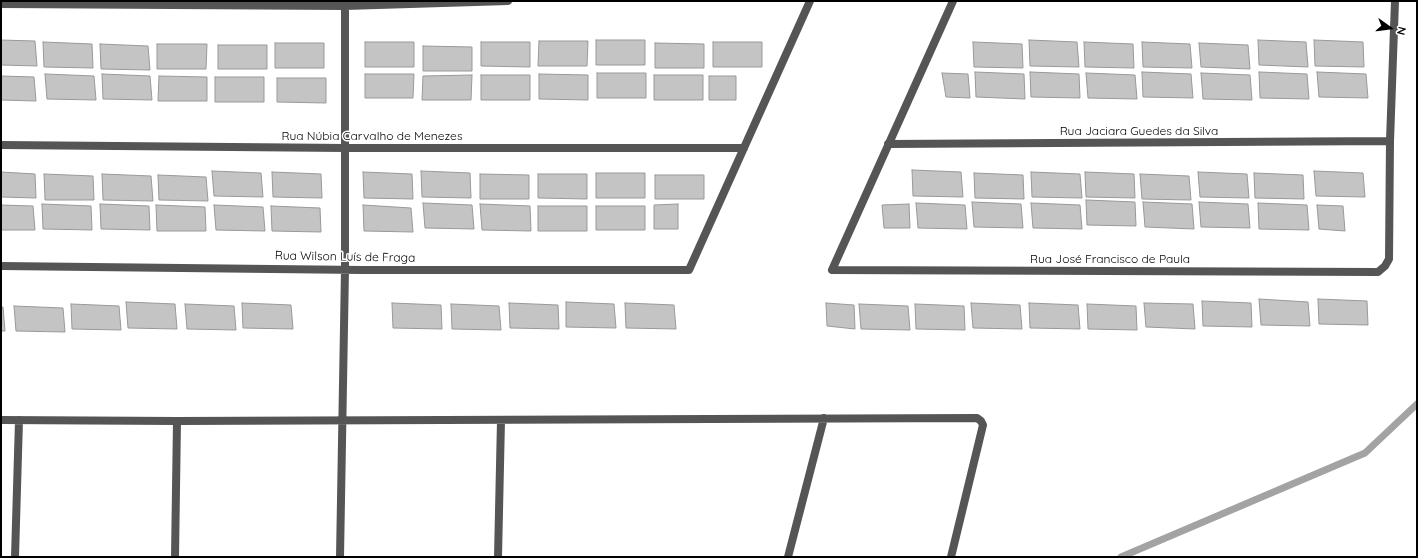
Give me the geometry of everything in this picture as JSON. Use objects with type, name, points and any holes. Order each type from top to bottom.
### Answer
[{"type":"street","points":[[1,4],[345,4],[508,1]]},
{"type":"street","points":[[744,148],[810,1]]},
{"type":"street","points":[[888,144],[953,1]]},
{"type":"street","points":[[1390,141],[1395,1]]},
{"type":"street","points":[[340,557],[346,269],[345,4]]},
{"type":"street","name":"Rua Jaciara Guedes da Silva","points":[[888,144],[1390,141]]},
{"type":"street","name":"Rua José Francisco de Paula","points":[[888,144],[832,270],[1378,272],[1385,266],[1388,259],[1390,141]]},
{"type":"street","name":"Rua Núbia Carvalho de Menezes","points":[[1,145],[346,148],[744,148]]},
{"type":"street","name":"Rua Wilson Luís de Fraga","points":[[1,266],[689,270],[744,148]]},
{"type":"street","points":[[788,557],[824,418]]},
{"type":"street","points":[[1,420],[177,421],[977,418],[983,425],[951,557]]},
{"type":"street","points":[[15,557],[18,420]]},
{"type":"street","points":[[498,557],[501,420]]},
{"type":"street","points":[[175,557],[177,421]]},
{"type":"building","points":[[1,40],[35,41],[37,66],[1,65]]},
{"type":"building","points":[[596,40],[645,40],[645,65],[596,65]]},
{"type":"building","points":[[1029,40],[1077,42],[1079,67],[1030,66]]},
{"type":"building","points":[[1258,40],[1306,42],[1308,67],[1259,65]]},
{"type":"building","points":[[1314,40],[1363,42],[1364,67],[1315,66]]},
{"type":"building","points":[[539,41],[588,41],[587,66],[538,66]]},
{"type":"building","points":[[43,42],[92,44],[93,68],[44,67]]},
{"type":"building","points":[[365,42],[414,42],[414,67],[365,67]]},
{"type":"building","points":[[481,42],[530,42],[530,67],[481,66]]},
{"type":"building","points":[[713,42],[762,42],[762,67],[713,67]]},
{"type":"building","points":[[973,42],[1022,44],[1023,68],[974,67]]},
{"type":"building","points":[[1084,42],[1133,44],[1134,68],[1085,67]]},
{"type":"building","points":[[1142,42],[1190,44],[1192,68],[1143,67]]},
{"type":"building","points":[[275,43],[324,43],[324,68],[275,68]]},
{"type":"building","points":[[655,43],[704,44],[704,68],[655,68]]},
{"type":"building","points":[[1199,43],[1248,45],[1250,69],[1201,67]]},
{"type":"building","points":[[100,44],[148,46],[150,70],[101,69]]},
{"type":"building","points":[[157,44],[207,44],[206,69],[157,69]]},
{"type":"building","points":[[218,45],[267,45],[267,69],[218,69]]},
{"type":"building","points":[[423,46],[472,47],[472,71],[423,71]]},
{"type":"building","points":[[975,72],[1024,74],[1025,99],[976,97]]},
{"type":"building","points":[[1030,72],[1079,74],[1080,98],[1031,97]]},
{"type":"building","points":[[1142,72],[1191,74],[1193,98],[1143,97]]},
{"type":"building","points":[[1259,72],[1307,74],[1309,99],[1260,98]]},
{"type":"building","points":[[1317,72],[1366,74],[1368,98],[1319,97]]},
{"type":"building","points":[[597,73],[646,73],[646,98],[597,98]]},
{"type":"building","points":[[942,73],[968,74],[970,98],[946,97]]},
{"type":"building","points":[[1086,73],[1135,75],[1137,99],[1088,98]]},
{"type":"building","points":[[1201,73],[1250,75],[1252,100],[1203,99]]},
{"type":"building","points":[[45,74],[94,76],[96,100],[47,99]]},
{"type":"building","points":[[102,74],[150,76],[152,100],[103,99]]},
{"type":"building","points":[[365,74],[414,74],[413,98],[365,98]]},
{"type":"building","points":[[539,74],[588,75],[588,100],[539,99]]},
{"type":"building","points":[[472,75],[471,100],[422,100],[423,76]]},
{"type":"building","points":[[481,75],[530,75],[530,100],[481,100]]},
{"type":"building","points":[[654,75],[703,75],[703,100],[654,100]]},
{"type":"building","points":[[1,76],[34,77],[36,101],[1,100]]},
{"type":"building","points":[[159,76],[207,77],[207,101],[158,101]]},
{"type":"building","points":[[709,76],[736,76],[736,100],[709,100]]},
{"type":"building","points":[[215,77],[264,77],[264,102],[215,102]]},
{"type":"building","points":[[277,78],[326,78],[326,103],[277,102]]},
{"type":"building","points":[[912,170],[961,172],[963,197],[913,196]]},
{"type":"building","points":[[212,171],[261,173],[263,197],[214,196]]},
{"type":"building","points":[[421,171],[470,173],[471,198],[422,197]]},
{"type":"building","points":[[1314,171],[1363,173],[1365,197],[1316,196]]},
{"type":"building","points":[[1,172],[35,174],[36,198],[1,197]]},
{"type":"building","points":[[272,172],[321,174],[322,198],[273,197]]},
{"type":"building","points":[[363,172],[412,174],[413,199],[364,198]]},
{"type":"building","points":[[1031,172],[1080,174],[1082,198],[1032,197]]},
{"type":"building","points":[[1085,172],[1134,174],[1135,198],[1086,197]]},
{"type":"building","points":[[1198,172],[1247,174],[1249,198],[1200,197]]},
{"type":"building","points":[[596,173],[645,173],[645,198],[596,198]]},
{"type":"building","points":[[974,173],[1023,175],[1024,199],[975,198]]},
{"type":"building","points":[[1254,173],[1303,175],[1304,199],[1255,198]]},
{"type":"building","points":[[44,174],[93,176],[94,200],[45,200]]},
{"type":"building","points":[[102,174],[151,176],[153,201],[103,200]]},
{"type":"building","points":[[480,174],[529,175],[529,199],[480,199]]},
{"type":"building","points":[[538,174],[587,174],[587,199],[538,198]]},
{"type":"building","points":[[1140,174],[1189,176],[1191,200],[1142,199]]},
{"type":"building","points":[[158,175],[206,177],[208,201],[159,200]]},
{"type":"building","points":[[655,175],[704,175],[704,199],[655,199]]},
{"type":"building","points":[[1086,200],[1135,202],[1136,226],[1087,225]]},
{"type":"building","points":[[972,202],[1021,204],[1023,228],[974,227]]},
{"type":"building","points":[[1143,202],[1192,204],[1194,229],[1145,227]]},
{"type":"building","points":[[1199,202],[1248,204],[1250,228],[1201,227]]},
{"type":"building","points":[[423,203],[472,205],[474,229],[425,228]]},
{"type":"building","points":[[916,203],[965,205],[967,229],[918,228]]},
{"type":"building","points":[[1031,203],[1080,205],[1082,229],[1033,228]]},
{"type":"building","points":[[1258,203],[1307,205],[1309,230],[1259,229]]},
{"type":"building","points":[[42,204],[91,206],[92,230],[43,229]]},
{"type":"building","points":[[100,204],[149,206],[150,230],[101,229]]},
{"type":"building","points":[[480,204],[530,206],[531,231],[482,230]]},
{"type":"building","points":[[678,204],[678,229],[654,229],[654,205]]},
{"type":"building","points":[[909,204],[910,228],[884,228],[882,205]]},
{"type":"building","points":[[1,205],[33,206],[35,230],[1,230]]},
{"type":"building","points":[[156,205],[205,207],[206,231],[157,231]]},
{"type":"building","points":[[214,205],[263,207],[265,231],[216,230]]},
{"type":"building","points":[[363,205],[411,208],[413,232],[364,231]]},
{"type":"building","points":[[1317,205],[1343,206],[1345,231],[1319,229]]},
{"type":"building","points":[[271,206],[320,208],[321,232],[272,231]]},
{"type":"building","points":[[538,206],[587,206],[587,231],[538,231]]},
{"type":"building","points":[[596,206],[645,206],[645,230],[596,230]]},
{"type":"building","points":[[1259,299],[1308,302],[1310,326],[1261,325]]},
{"type":"building","points":[[1318,299],[1367,301],[1368,325],[1319,324]]},
{"type":"building","points":[[1202,301],[1251,303],[1252,327],[1203,326]]},
{"type":"building","points":[[126,302],[175,304],[177,329],[128,328]]},
{"type":"building","points":[[566,302],[614,304],[616,328],[566,327]]},
{"type":"building","points":[[242,303],[291,305],[293,329],[243,328]]},
{"type":"building","points":[[392,303],[441,305],[442,329],[393,328]]},
{"type":"building","points":[[509,303],[558,305],[559,329],[510,328]]},
{"type":"building","points":[[625,303],[674,305],[676,329],[626,328]]},
{"type":"building","points":[[826,303],[854,305],[855,329],[827,326]]},
{"type":"building","points":[[971,303],[1020,305],[1022,329],[973,328]]},
{"type":"building","points":[[1029,303],[1078,305],[1080,329],[1030,328]]},
{"type":"building","points":[[1144,303],[1193,304],[1195,329],[1146,327]]},
{"type":"building","points":[[71,304],[119,306],[121,330],[72,329]]},
{"type":"building","points":[[185,304],[234,306],[236,330],[187,329]]},
{"type":"building","points":[[451,304],[499,306],[501,330],[452,329]]},
{"type":"building","points":[[859,304],[908,306],[910,330],[861,329]]},
{"type":"building","points":[[915,304],[964,306],[965,330],[916,329]]},
{"type":"building","points":[[1087,304],[1136,306],[1137,330],[1088,329]]},
{"type":"building","points":[[14,306],[63,308],[65,332],[16,331]]},
{"type":"building","points":[[1,307],[3,307],[5,331],[1,331]]},
{"type":"waterway","points":[[1121,557],[1365,453],[1417,404]]}]
